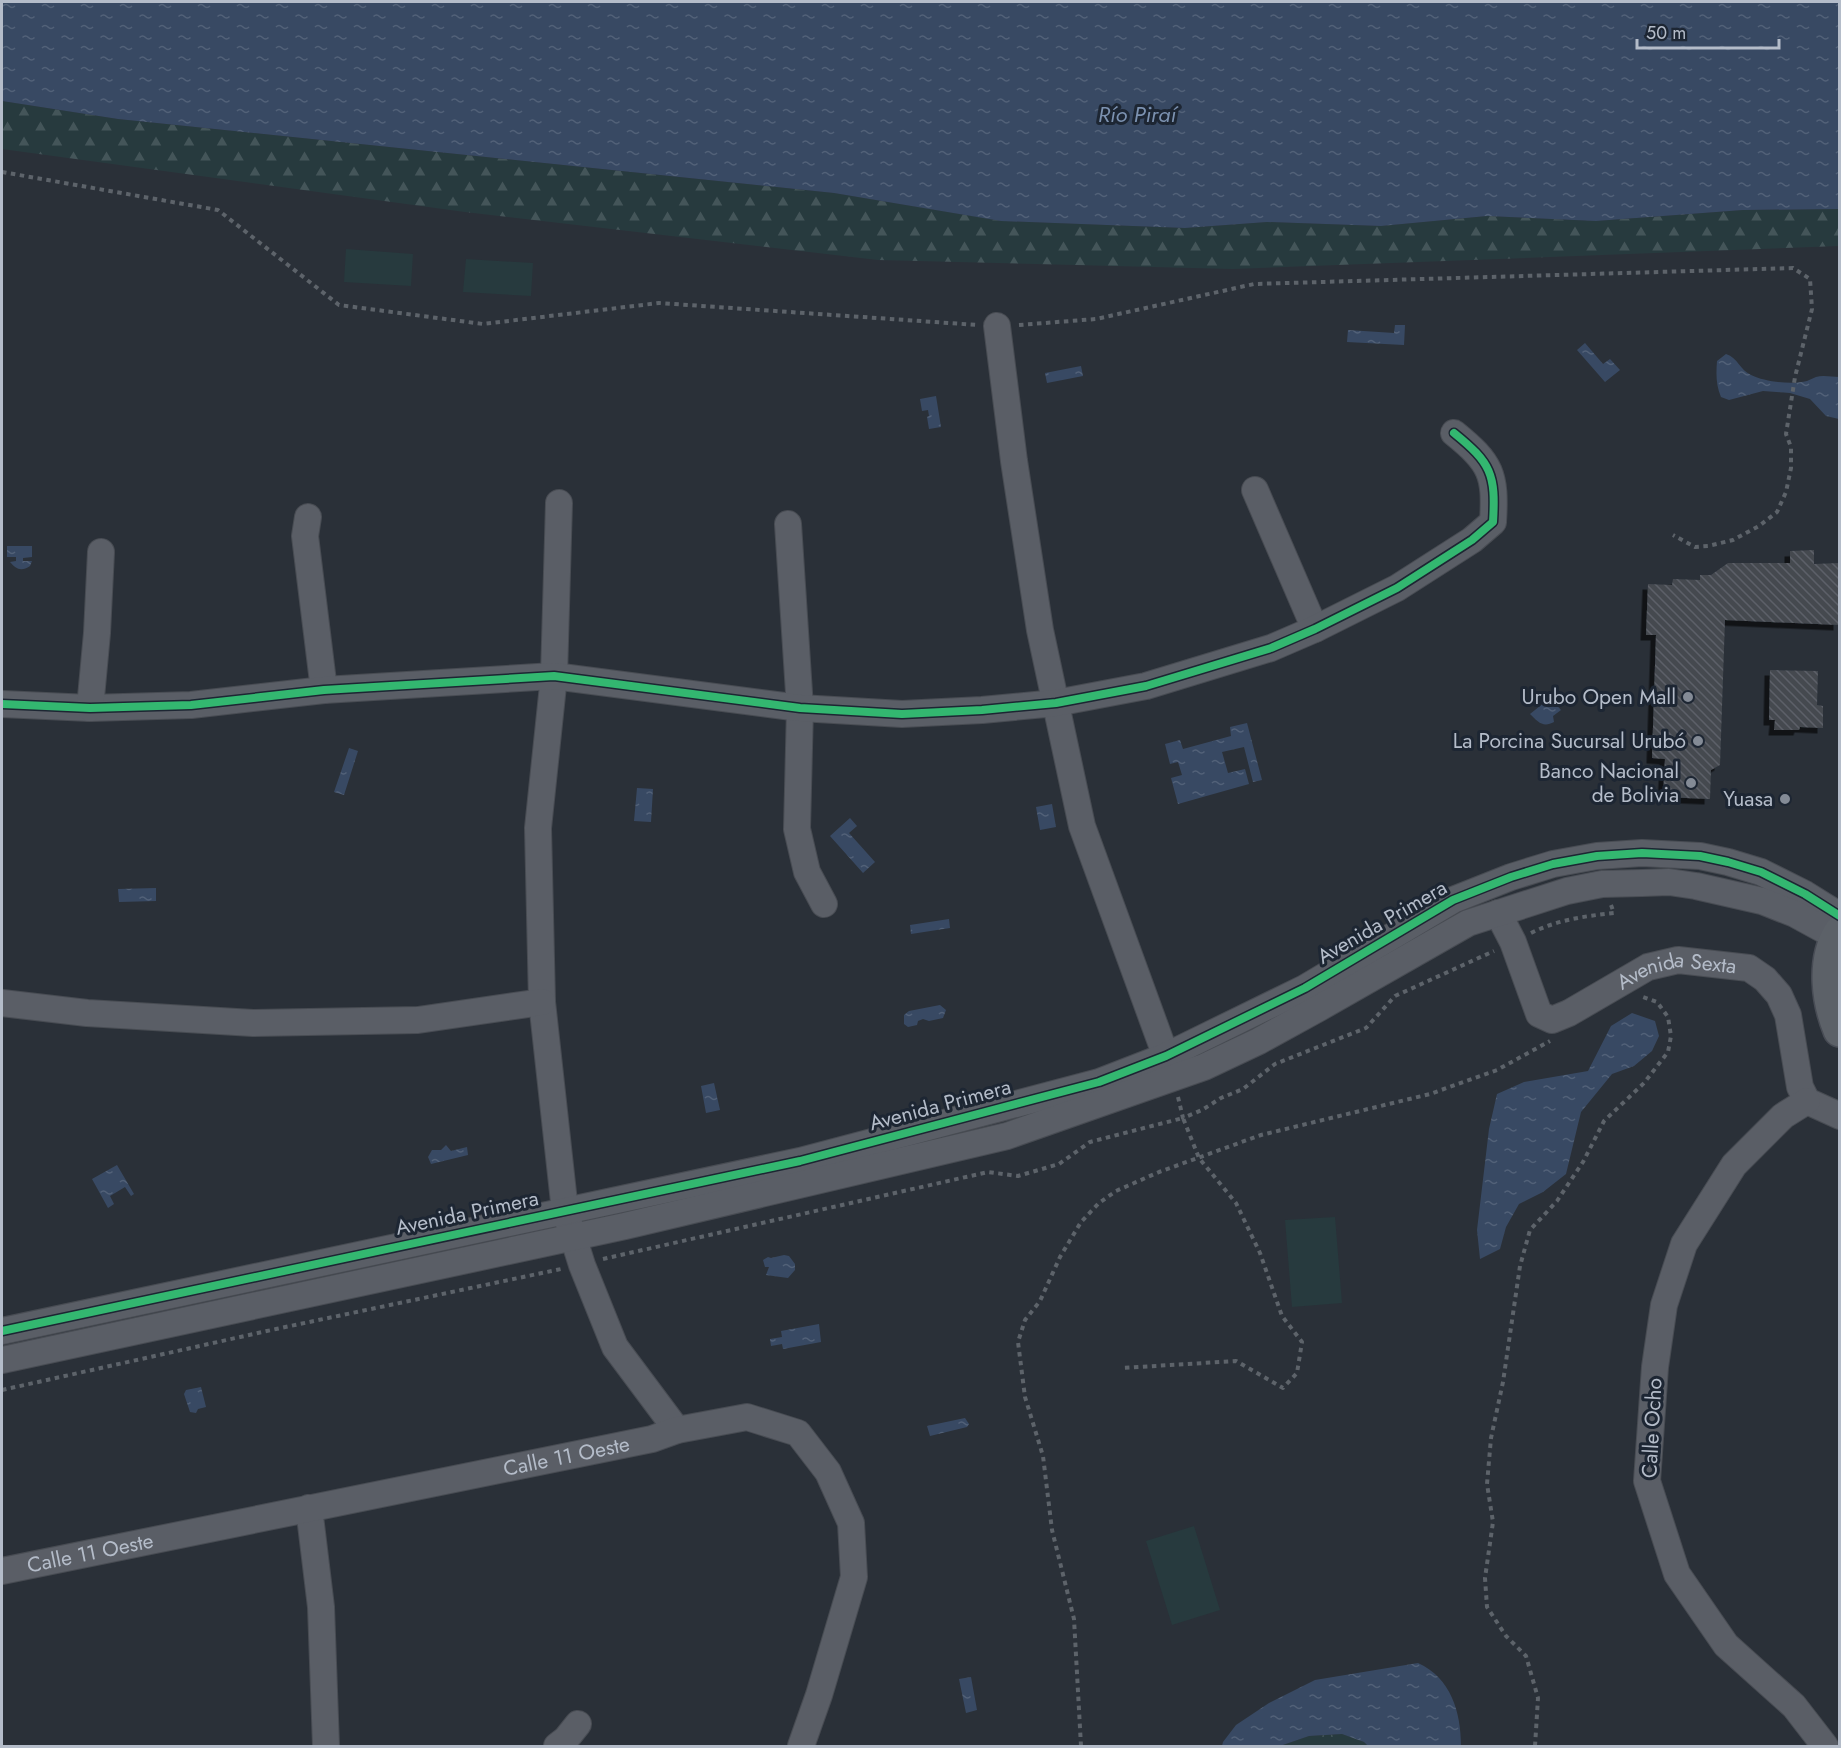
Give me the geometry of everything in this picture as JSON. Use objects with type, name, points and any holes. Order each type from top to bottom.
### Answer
[{"type":"main road","points":[[1839,929],[1831,959],[1829,983],[1832,1006],[1839,1030]]},
{"type":"street","points":[[997,326],[1014,461],[1040,630],[1082,826],[1170,1067]]},
{"type":"street","points":[[2,704],[90,708],[191,705],[324,690],[554,676],[800,708],[902,714],[1056,703],[1146,686],[1271,648],[1397,588],[1472,540],[1493,522],[1495,492],[1487,465],[1474,449],[1454,433]]},
{"type":"street","points":[[1255,490],[1315,629]]},
{"type":"street","points":[[559,503],[554,676],[538,828],[542,1002],[565,1210],[582,1264],[615,1347],[677,1430]]},
{"type":"street","points":[[308,517],[305,536],[324,690]]},
{"type":"street","points":[[788,524],[800,708],[797,829],[807,872],[825,904]]},
{"type":"street","points":[[90,708],[98,633],[101,552]]},
{"type":"street","name":"Avenida Primera","points":[[2,1360],[625,1226],[1007,1136],[1170,1067],[1453,900],[1510,877],[1553,864],[1597,856],[1642,853],[1700,856],[1728,862],[1761,872],[1805,894],[1839,929]]},
{"type":"street","points":[[1696,886],[1700,856]]},
{"type":"street","name":"Avenida Primera","points":[[2,1331],[800,1161],[1099,1082],[1170,1067],[1204,1067],[1269,1035],[1468,923],[1567,891],[1602,884],[1669,882],[1762,901],[1839,929]]},
{"type":"street","name":"Avenida Sexta","points":[[1498,913],[1513,942],[1539,1014],[1552,1020],[1569,1013],[1648,967],[1678,960],[1749,968],[1765,979],[1779,995],[1788,1015],[1800,1087],[1807,1101]]},
{"type":"street","points":[[2,1003],[87,1013],[253,1023],[418,1020],[542,1002]]},
{"type":"street","points":[[1807,1101],[1839,1116]]},
{"type":"street","name":"Calle Ocho","points":[[1807,1101],[1782,1116],[1734,1165],[1684,1244],[1664,1305],[1655,1367],[1647,1481],[1677,1574],[1726,1645],[1794,1706],[1825,1746]]},
{"type":"street","name":"Calle 11 Oeste","points":[[2,1571],[652,1439],[677,1430],[747,1417],[798,1433],[828,1472],[851,1524],[854,1577],[819,1695],[801,1746]]},
{"type":"street","points":[[309,1508],[321,1607],[326,1746]]},
{"type":"street","points":[[557,1746],[567,1739],[578,1724]]},
{"type":"path","points":[[2,172],[218,210],[339,305],[483,324],[659,303],[997,326],[1096,319],[1254,284],[1793,268],[1810,279],[1812,309],[1795,377],[1785,435],[1791,447],[1791,468],[1786,492],[1777,512],[1759,526],[1733,540],[1695,547],[1673,535]]},
{"type":"path","points":[[2,1390],[582,1264],[988,1172],[1018,1176],[1059,1164],[1090,1142],[1183,1118],[1202,1110],[1221,1098],[1243,1089],[1275,1064],[1366,1028],[1395,996],[1513,942],[1551,925],[1578,917],[1614,913],[1602,884]]},
{"type":"path","points":[[1535,1746],[1538,1698],[1526,1656],[1506,1636],[1486,1607],[1485,1578],[1493,1522],[1487,1484],[1491,1438],[1503,1382],[1520,1266],[1530,1230],[1557,1201],[1583,1162],[1604,1121],[1644,1083],[1668,1052],[1671,1036],[1668,1017],[1657,1002],[1644,996],[1633,996]]},
{"type":"path","points":[[1081,1746],[1074,1619],[1052,1530],[1043,1456],[1026,1397],[1018,1342],[1025,1320],[1040,1301],[1060,1257],[1081,1222],[1099,1203],[1116,1191],[1199,1158],[1261,1136],[1430,1094],[1497,1070],[1555,1039]]},
{"type":"path","points":[[1122,1368],[1236,1361],[1283,1388],[1297,1373],[1302,1342],[1282,1316],[1260,1253],[1236,1203],[1199,1158],[1183,1118]]},
{"type":"green space","points":[[2,101],[118,119],[834,193],[1002,221],[1185,228],[1267,222],[1381,226],[1487,216],[1596,221],[1743,210],[1839,209],[1839,246],[1233,269],[878,260],[465,212],[2,149]]},
{"type":"green space","points":[[346,249],[413,254],[411,286],[344,282]]},
{"type":"green space","points":[[466,259],[533,263],[531,296],[463,292]]},
{"type":"green space","points":[[1335,1217],[1342,1303],[1292,1307],[1285,1220]]},
{"type":"green space","points":[[1194,1526],[1220,1610],[1172,1625],[1146,1541]]},
{"type":"green space","points":[[1342,1734],[1364,1742],[1368,1746],[1280,1746],[1309,1736]]},
{"type":"water","name":"Río Piraí","points":[[2,2],[1839,2],[1839,209],[1743,210],[1596,221],[1487,216],[1381,226],[1267,222],[1185,228],[1001,221],[834,193],[118,119],[2,101]]},
{"type":"water","points":[[1395,325],[1405,325],[1404,345],[1347,342],[1348,330],[1394,333]]},
{"type":"water","points":[[1585,343],[1603,364],[1610,359],[1620,370],[1605,382],[1577,350]]},
{"type":"water","points":[[1726,354],[1747,373],[1771,381],[1794,383],[1819,376],[1839,377],[1839,419],[1826,416],[1810,399],[1790,393],[1763,391],[1729,400],[1721,397],[1717,380],[1717,361]]},
{"type":"water","points":[[1081,366],[1083,376],[1047,383],[1045,373]]},
{"type":"water","points":[[936,396],[941,427],[929,429],[928,410],[922,411],[920,399]]},
{"type":"water","points":[[7,546],[32,546],[32,557],[23,558],[23,561],[32,561],[30,566],[19,569],[14,566],[10,562],[16,561],[16,557],[7,557]]},
{"type":"water","points":[[1550,698],[1561,710],[1553,716],[1554,722],[1544,724],[1538,722],[1530,714]]},
{"type":"water","points":[[1247,723],[1262,780],[1253,782],[1244,747],[1222,752],[1228,773],[1245,769],[1249,784],[1178,804],[1171,778],[1182,775],[1178,762],[1170,764],[1165,744],[1180,740],[1183,749],[1231,736],[1230,727]]},
{"type":"water","points":[[349,748],[358,751],[344,795],[334,792]]},
{"type":"water","points":[[637,788],[653,789],[651,822],[634,821]]},
{"type":"water","points":[[1052,804],[1056,827],[1040,830],[1036,807]]},
{"type":"water","points":[[850,818],[857,826],[849,833],[875,862],[863,873],[830,836]]},
{"type":"water","points":[[156,888],[156,901],[119,902],[118,889]]},
{"type":"water","points":[[949,919],[950,928],[911,934],[910,925]]},
{"type":"water","points":[[940,1005],[946,1010],[943,1018],[929,1021],[923,1019],[918,1021],[917,1025],[908,1027],[904,1024],[904,1015],[909,1011]]},
{"type":"water","points":[[1632,1013],[1655,1021],[1659,1036],[1652,1051],[1634,1066],[1612,1074],[1581,1112],[1566,1174],[1543,1192],[1519,1204],[1506,1227],[1500,1249],[1480,1259],[1477,1230],[1489,1129],[1497,1094],[1524,1082],[1588,1071],[1611,1026]]},
{"type":"water","points":[[714,1083],[720,1110],[706,1113],[701,1086]]},
{"type":"water","points":[[446,1145],[451,1151],[467,1147],[468,1155],[431,1164],[428,1157],[432,1150],[441,1150]]},
{"type":"water","points":[[117,1165],[134,1194],[131,1196],[125,1187],[110,1196],[114,1204],[108,1208],[92,1179]]},
{"type":"water","points":[[789,1256],[795,1264],[795,1270],[788,1278],[766,1275],[769,1267],[765,1267],[763,1260]]},
{"type":"water","points":[[819,1324],[821,1342],[783,1349],[782,1344],[771,1346],[770,1339],[782,1337],[781,1331]]},
{"type":"water","points":[[201,1387],[206,1407],[198,1409],[196,1413],[190,1412],[184,1394],[186,1390]]},
{"type":"water","points":[[965,1418],[969,1424],[967,1427],[930,1436],[927,1426]]},
{"type":"water","points":[[1418,1663],[1439,1678],[1452,1697],[1459,1721],[1461,1746],[1368,1746],[1364,1742],[1342,1734],[1309,1736],[1280,1746],[1222,1746],[1236,1725],[1269,1703],[1315,1680]]},
{"type":"water","points":[[971,1677],[977,1710],[966,1713],[959,1679]]},
{"type":"building","name":"Urubo Open Mall","points":[[1814,550],[1814,564],[1839,563],[1839,625],[1725,620],[1720,765],[1711,770],[1710,799],[1663,797],[1665,759],[1652,758],[1656,635],[1646,635],[1648,584],[1672,585],[1673,579],[1700,580],[1700,575],[1711,575],[1728,563],[1790,563],[1790,551]]},
{"type":"building","points":[[1770,670],[1818,671],[1817,705],[1823,706],[1823,728],[1800,727],[1799,730],[1774,730],[1775,720],[1769,720]]},
{"type":"cycle path","points":[[2,704],[90,708],[191,705],[324,690],[554,676],[800,708],[902,714],[1056,703],[1146,686],[1271,648],[1397,588],[1472,540],[1493,522],[1492,481],[1476,453],[1454,433]]},
{"type":"cycle path","points":[[2,1331],[800,1161],[1099,1082],[1166,1056],[1305,988],[1453,900],[1511,877],[1553,864],[1597,856],[1642,853],[1700,856],[1761,872],[1805,894],[1840,916]]},
{"type":"place","name":"Urubo Open Mall","points":[[1688,697]]},
{"type":"place","name":"La Porcina Sucursal Urubó","points":[[1698,741]]},
{"type":"place","name":"Banco Nacional de Bolivia","points":[[1691,783]]},
{"type":"place","name":"Yuasa","points":[[1785,799]]}]
